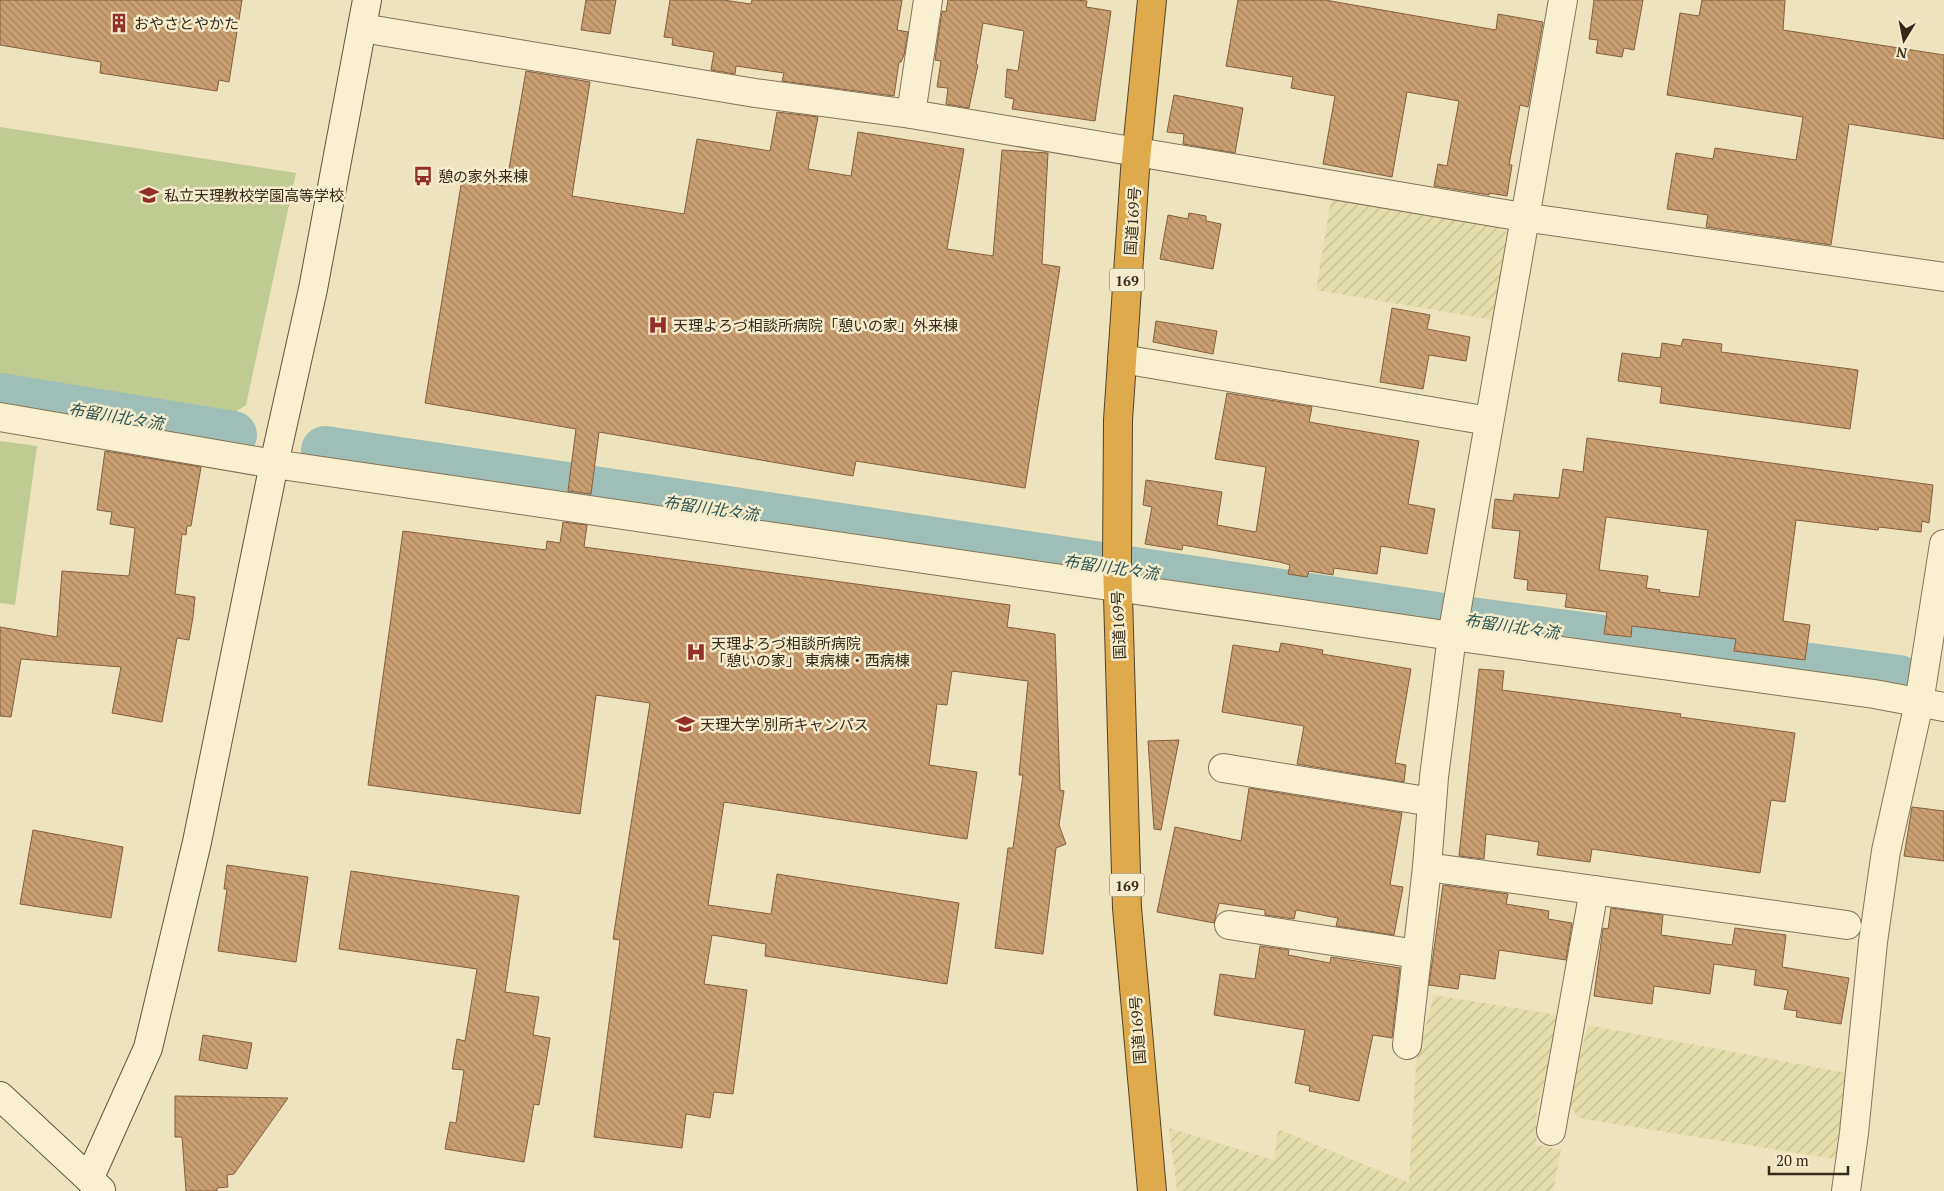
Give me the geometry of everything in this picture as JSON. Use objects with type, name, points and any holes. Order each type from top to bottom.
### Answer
[{"type":"highway","name":"国道169号","points":[[1152,0],[1137,153],[1118,420],[1117,575],[1127,908],[1152,1191]]},
{"type":"street","points":[[0,1096],[95,1185],[148,1048],[197,842],[275,457],[314,280],[367,0]]},
{"type":"street","points":[[911,114],[928,0]]},
{"type":"street","points":[[1407,1045],[1427,867],[1432,802],[1454,624],[1563,0]]},
{"type":"street","points":[[362,28],[756,92],[911,114],[1524,217],[1944,277]]},
{"type":"street","points":[[1122,359],[1489,421]]},
{"type":"street","points":[[0,417],[1454,624],[1931,705]]},
{"type":"street","points":[[1846,1191],[1854,1133],[1873,942],[1886,851],[1931,705],[1944,544]]},
{"type":"street","points":[[1223,768],[1432,802]]},
{"type":"street","points":[[1427,867],[1847,924]]},
{"type":"street","points":[[1551,1130],[1594,890]]},
{"type":"street","points":[[1229,926],[1417,954]]},
{"type":"shaded area","points":[[1332,195],[1498,223],[1507,233],[1493,320],[1316,290]]},
{"type":"shaded area","points":[[1434,995],[1564,1016],[1537,1106],[1536,1145],[1561,1150],[1553,1191],[1177,1191],[1169,1128],[1274,1160],[1278,1129],[1409,1183],[1416,1062]]},
{"type":"shaded area","points":[[1588,1025],[1847,1073],[1835,1159],[1578,1118],[1568,1101]]},
{"type":"green space","points":[[0,127],[296,173],[246,405],[226,418],[0,385]]},
{"type":"green space","points":[[0,441],[37,446],[15,605],[0,603]]},
{"type":"building","name":"おやさとやかた","points":[[0,0],[242,0],[229,82],[219,80],[217,91],[100,73],[101,62],[0,45]]},
{"type":"building","points":[[586,0],[616,0],[610,34],[581,30]]},
{"type":"building","points":[[670,0],[723,0],[751,4],[752,0],[902,0],[897,30],[908,32],[904,55],[901,62],[899,62],[894,96],[782,81],[784,73],[736,66],[735,74],[711,70],[714,52],[672,45],[673,38],[664,37]]},
{"type":"building","points":[[948,0],[1076,0],[1087,1],[1086,7],[1111,11],[1095,121],[1012,109],[1014,99],[1005,97],[1007,69],[1018,71],[1024,31],[983,23],[976,64],[978,65],[969,108],[946,104],[948,88],[937,87],[941,61],[935,60],[942,11],[946,12]]},
{"type":"building","points":[[1238,0],[1325,0],[1496,30],[1498,14],[1543,22],[1528,107],[1520,105],[1509,165],[1512,165],[1507,196],[1434,186],[1438,164],[1447,166],[1459,101],[1407,92],[1392,177],[1323,164],[1335,96],[1291,88],[1293,77],[1226,66]]},
{"type":"building","points":[[1594,0],[1643,0],[1634,50],[1624,48],[1622,57],[1596,53],[1598,40],[1589,39]]},
{"type":"building","points":[[1702,0],[1785,0],[1783,30],[1944,55],[1944,139],[1849,124],[1831,245],[1706,227],[1708,215],[1667,209],[1676,153],[1713,159],[1715,148],[1796,160],[1803,117],[1667,95],[1680,13],[1699,16]]},
{"type":"building","points":[[526,71],[590,82],[572,196],[684,214],[697,139],[770,151],[777,112],[818,117],[808,169],[851,176],[858,132],[964,149],[947,249],[993,256],[1002,150],[1048,153],[1042,264],[1060,267],[1025,488],[856,461],[853,476],[599,432],[591,494],[568,491],[576,429],[425,403],[462,179],[506,186]]},
{"type":"building","points":[[1174,95],[1243,108],[1235,153],[1183,144],[1184,134],[1167,132]]},
{"type":"building","points":[[1189,213],[1206,216],[1206,221],[1221,224],[1213,269],[1160,259],[1168,215],[1188,219]]},
{"type":"building","points":[[1392,308],[1430,315],[1427,329],[1470,337],[1466,361],[1429,355],[1423,389],[1380,382]]},
{"type":"building","points":[[1156,321],[1217,331],[1213,354],[1153,342]]},
{"type":"building","points":[[1683,339],[1722,344],[1721,352],[1858,370],[1850,429],[1660,403],[1662,387],[1618,381],[1622,353],[1660,358],[1662,343],[1681,346]]},
{"type":"building","points":[[1227,393],[1312,407],[1309,422],[1419,441],[1408,504],[1435,509],[1427,554],[1381,546],[1377,574],[1334,568],[1333,575],[1309,571],[1307,577],[1288,574],[1290,565],[1280,562],[1183,545],[1182,550],[1145,544],[1152,507],[1143,505],[1146,480],[1222,492],[1217,525],[1256,532],[1266,467],[1215,459]]},
{"type":"building","points":[[1587,438],[1933,485],[1929,523],[1922,521],[1921,532],[1879,527],[1878,530],[1796,520],[1783,621],[1810,625],[1805,660],[1734,651],[1736,639],[1632,626],[1631,637],[1604,634],[1607,612],[1565,607],[1567,594],[1527,590],[1528,580],[1514,578],[1520,531],[1492,528],[1495,499],[1513,501],[1514,494],[1559,498],[1563,469],[1583,472]],"holes":[[[1606,517],[1708,530],[1699,597],[1659,592],[1660,590],[1646,588],[1648,576],[1599,570]]]},
{"type":"building","points":[[105,451],[201,467],[191,526],[187,526],[186,535],[182,534],[175,594],[195,597],[193,617],[189,640],[177,638],[162,722],[112,713],[121,667],[21,659],[11,717],[0,716],[0,627],[57,637],[62,571],[129,576],[135,528],[110,524],[112,512],[97,510]]},
{"type":"building","points":[[563,522],[587,525],[584,547],[1010,605],[1007,627],[1055,634],[1060,790],[1064,791],[1059,825],[1066,844],[1056,848],[1043,954],[995,948],[1008,848],[1013,848],[1023,775],[1019,775],[1028,681],[952,671],[947,705],[937,704],[929,765],[977,772],[967,839],[724,802],[708,905],[771,914],[777,874],[959,903],[947,984],[765,956],[766,944],[712,935],[704,984],[747,990],[733,1094],[714,1092],[710,1118],[686,1114],[682,1148],[594,1137],[620,940],[613,939],[650,703],[596,695],[580,814],[368,785],[403,531],[546,550],[547,541],[560,543]]},
{"type":"building","points":[[1281,643],[1323,650],[1322,654],[1411,669],[1395,763],[1406,765],[1404,782],[1297,764],[1304,726],[1222,712],[1233,645],[1279,652]]},
{"type":"building","points":[[1479,669],[1504,671],[1502,690],[1681,714],[1680,717],[1795,733],[1785,802],[1771,800],[1760,873],[1592,849],[1590,862],[1537,855],[1539,842],[1486,834],[1484,859],[1459,856]]},
{"type":"building","points":[[1179,740],[1161,830],[1154,829],[1148,741]]},
{"type":"building","points":[[1249,788],[1402,813],[1390,885],[1403,887],[1394,935],[1336,926],[1338,918],[1296,910],[1294,919],[1265,915],[1265,910],[1219,903],[1214,923],[1157,912],[1175,827],[1241,841]]},
{"type":"building","points":[[1912,807],[1944,811],[1944,861],[1904,856]]},
{"type":"building","points":[[33,830],[123,847],[111,918],[20,904]]},
{"type":"building","points":[[227,865],[308,877],[296,962],[218,951],[227,889],[224,889]]},
{"type":"building","points":[[351,871],[519,896],[505,992],[539,997],[533,1035],[550,1038],[539,1105],[534,1104],[524,1162],[445,1149],[450,1122],[456,1123],[464,1070],[452,1069],[457,1039],[465,1041],[477,969],[339,949]]},
{"type":"building","points":[[1443,885],[1508,894],[1506,904],[1549,911],[1548,919],[1572,923],[1566,960],[1499,950],[1495,979],[1460,974],[1458,989],[1429,985]]},
{"type":"building","points":[[1611,908],[1663,915],[1661,935],[1732,945],[1735,928],[1786,935],[1782,967],[1849,978],[1841,1024],[1796,1017],[1797,1011],[1784,1009],[1788,990],[1754,985],[1756,970],[1714,964],[1710,994],[1654,986],[1652,1004],[1594,996],[1603,928],[1608,929]]},
{"type":"building","points":[[1260,946],[1289,950],[1288,955],[1330,963],[1331,957],[1400,968],[1392,1038],[1373,1035],[1359,1101],[1309,1091],[1310,1086],[1295,1083],[1305,1030],[1214,1015],[1220,974],[1255,979]]},
{"type":"building","points":[[203,1035],[252,1043],[247,1069],[199,1060]]},
{"type":"building","points":[[175,1096],[288,1098],[234,1174],[227,1175],[228,1187],[217,1188],[217,1191],[186,1191],[182,1137],[175,1137]]},
{"type":"waterway","name":"布留川北々流","points":[[0,397],[233,435]]},
{"type":"waterway","name":"布留川北々流","points":[[325,450],[1463,620],[1899,679]]},
{"type":"place","name":"おやさとやかた","points":[[119,23]]},
{"type":"place","name":"憩の家外来棟","points":[[423,176]]},
{"type":"place","name":"私立天理教校学園高等学校","points":[[149,195]]},
{"type":"place","name":"天理よろづ相談所病院「憩いの家」外来棟","points":[[658,325]]},
{"type":"place","name":"天理よろづ相談所病院 「憩いの家」 東病棟・西病棟","points":[[696,652]]},
{"type":"place","name":"天理大学 別所キャンパス","points":[[685,724]]}]
